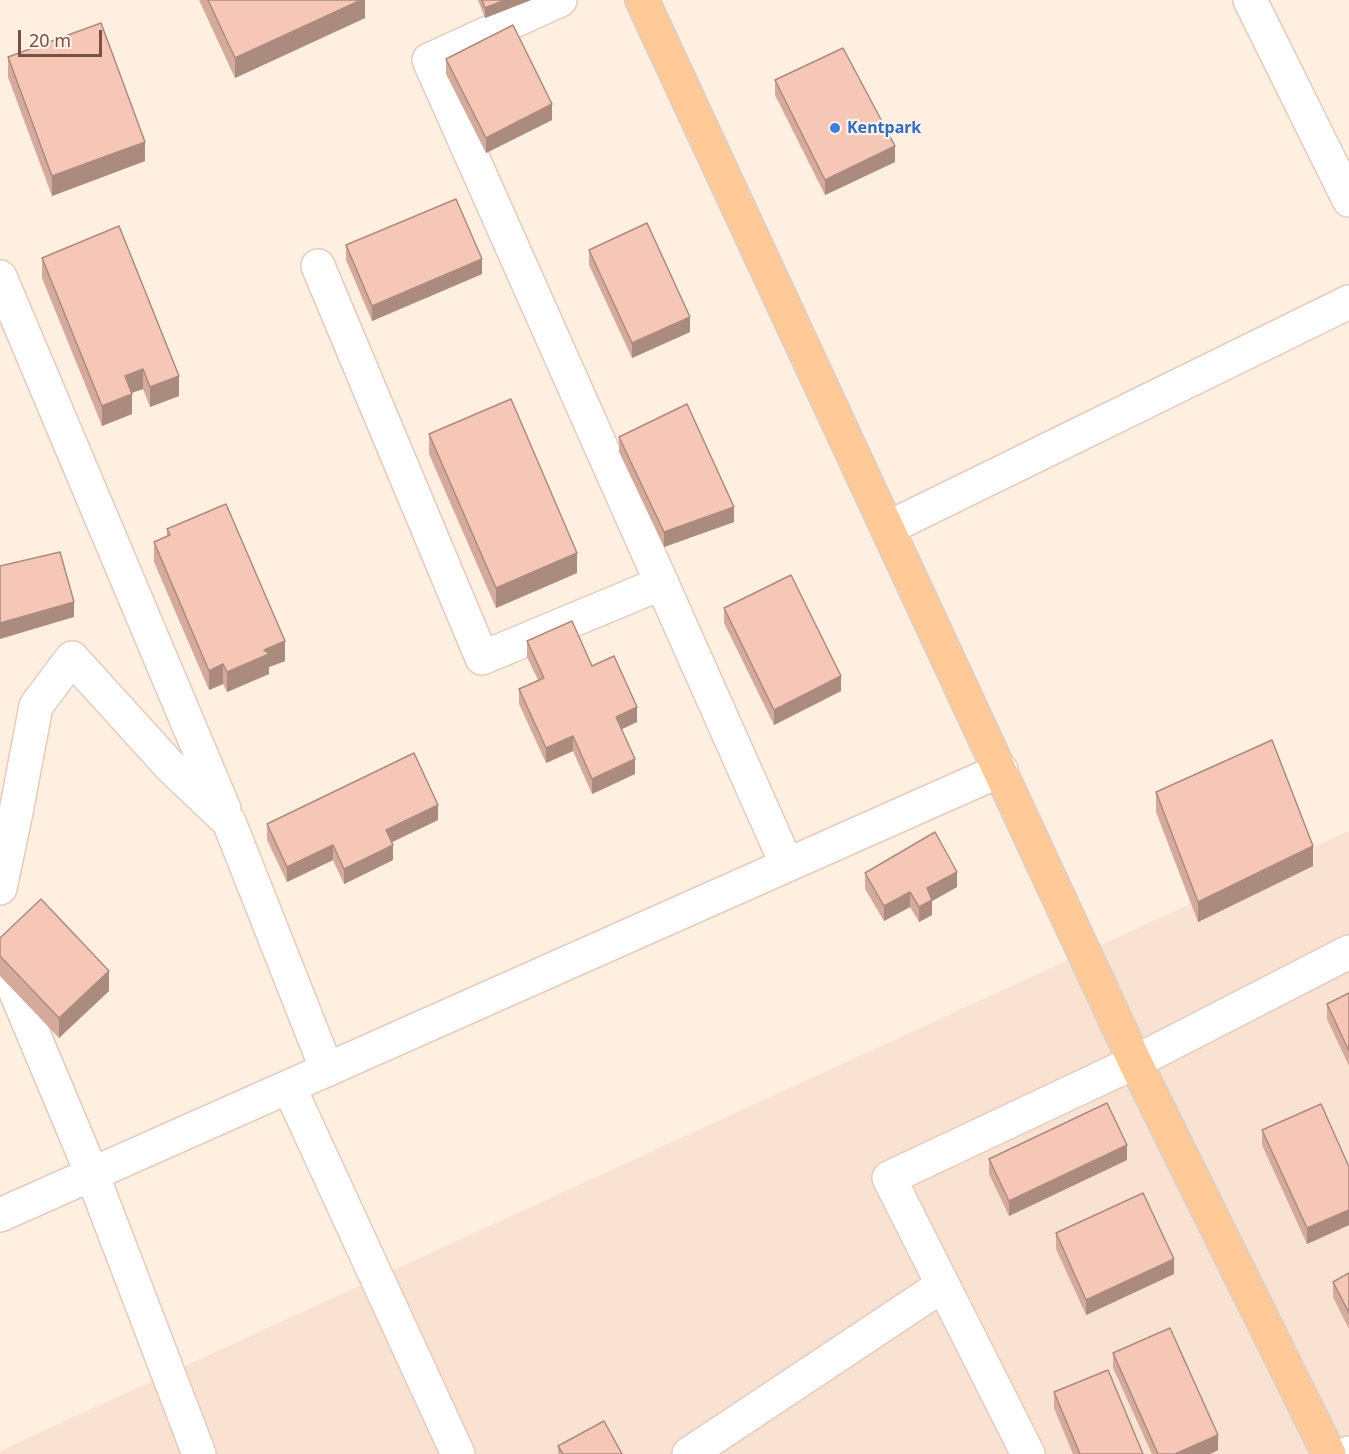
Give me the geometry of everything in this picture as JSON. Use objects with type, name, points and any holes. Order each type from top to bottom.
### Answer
[{"type":"main road","points":[[642,0],[1135,1062],[1329,1454]]},
{"type":"street","points":[[560,0],[429,60],[787,865]]},
{"type":"street","points":[[1250,0],[1349,200]]},
{"type":"street","points":[[318,266],[482,658],[662,583]]},
{"type":"street","points":[[0,277],[229,822],[327,1070]]},
{"type":"street","points":[[888,528],[1349,302]]},
{"type":"street","points":[[0,888],[36,706],[72,658],[170,766],[229,822]]},
{"type":"street","points":[[0,1215],[1001,770]]},
{"type":"street","points":[[1028,1454],[889,1178],[1135,1062],[1349,952]]},
{"type":"street","points":[[0,954],[92,1174],[199,1454]]},
{"type":"street","points":[[289,1087],[458,1454]]},
{"type":"street","points":[[689,1454],[944,1285]]},
{"type":"shaded area","points":[[1349,831],[1349,1454],[0,1454],[0,1451]]},
{"type":"building","points":[[208,0],[361,0],[235,58]]},
{"type":"building","points":[[482,0],[505,0],[485,8]]},
{"type":"building","points":[[101,23],[145,142],[52,176],[8,57]]},
{"type":"building","points":[[513,25],[552,104],[486,138],[446,59]]},
{"type":"building","name":"Kentpark","points":[[843,48],[895,146],[825,180],[775,80]]},
{"type":"building","points":[[456,199],[482,259],[372,306],[346,245]]},
{"type":"building","points":[[647,223],[690,317],[632,343],[589,250]]},
{"type":"building","points":[[119,226],[179,376],[150,387],[143,369],[125,376],[132,394],[102,406],[42,258]]},
{"type":"building","points":[[511,399],[577,553],[496,588],[429,434]]},
{"type":"building","points":[[687,404],[734,507],[664,532],[619,437]]},
{"type":"building","points":[[226,504],[285,641],[264,650],[269,654],[227,672],[223,664],[209,671],[154,542],[170,535],[167,529]]},
{"type":"building","points":[[60,552],[74,602],[0,623],[0,566]]},
{"type":"building","points":[[791,575],[841,676],[774,710],[724,608]]},
{"type":"building","points":[[572,621],[592,666],[614,656],[637,707],[616,717],[635,759],[592,779],[573,736],[546,748],[519,689],[544,678],[527,641]]},
{"type":"building","points":[[1272,740],[1313,846],[1198,902],[1156,792]]},
{"type":"building","points":[[414,753],[438,805],[386,830],[393,845],[344,869],[333,845],[287,867],[267,824]]},
{"type":"building","points":[[935,832],[957,872],[927,888],[932,900],[919,907],[910,892],[884,906],[865,873]]},
{"type":"building","points":[[41,899],[109,971],[59,1018],[0,956],[0,938]]},
{"type":"building","points":[[1349,993],[1349,1051],[1327,1004]]},
{"type":"building","points":[[1107,1103],[1127,1145],[1009,1201],[989,1159]]},
{"type":"building","points":[[1321,1104],[1349,1167],[1349,1210],[1307,1228],[1262,1130]]},
{"type":"building","points":[[1143,1193],[1174,1259],[1086,1300],[1056,1233]]},
{"type":"building","points":[[1349,1273],[1349,1313],[1333,1282]]},
{"type":"building","points":[[1170,1328],[1218,1435],[1175,1454],[1158,1454],[1113,1353]]},
{"type":"building","points":[[1108,1370],[1143,1454],[1080,1454],[1054,1392]]},
{"type":"building","points":[[604,1421],[622,1454],[563,1454],[558,1446]]},
{"type":"place","name":"Kentpark","points":[[835,128]]}]
